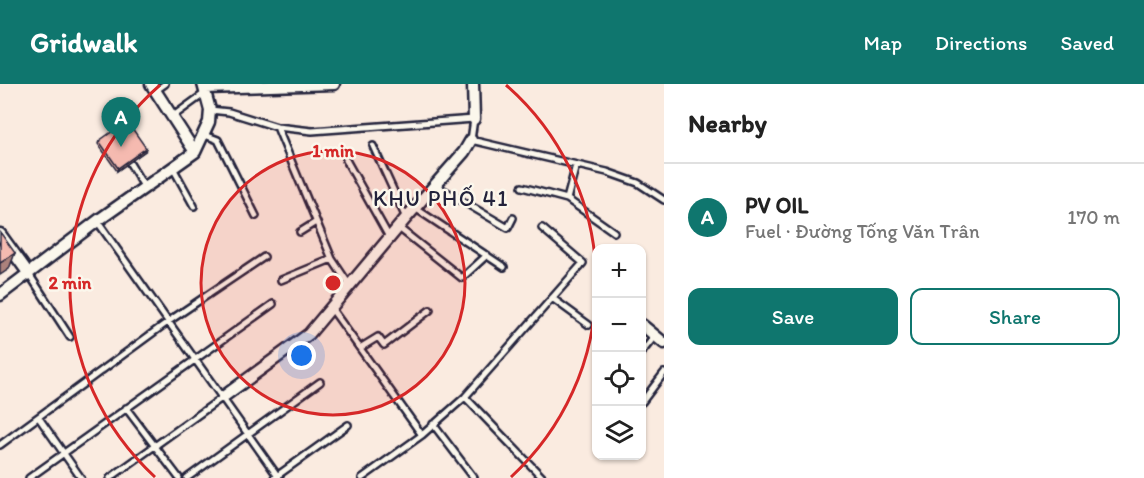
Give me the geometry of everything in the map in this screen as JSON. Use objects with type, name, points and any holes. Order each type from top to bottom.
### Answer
[{"type":"street","points":[[0,295],[97,221],[195,152],[205,135],[210,110],[205,88],[334,84]]},
{"type":"street","points":[[472,84],[474,119]]},
{"type":"street","points":[[153,87],[195,152]]},
{"type":"street","points":[[223,397],[309,334],[464,152],[471,140]]},
{"type":"street","points":[[0,234],[29,274]]},
{"type":"street","points":[[646,328],[660,340]]},
{"type":"lane","points":[[153,87],[165,84]]},
{"type":"lane","points":[[172,117],[205,88]]},
{"type":"lane","points":[[210,110],[229,112],[277,127],[312,131],[474,119],[471,140],[576,165],[639,183],[664,200]]},
{"type":"lane","points":[[277,127],[332,259],[350,286]]},
{"type":"lane","points":[[205,135],[218,140],[256,216]]},
{"type":"lane","points":[[373,146],[406,218]]},
{"type":"lane","points":[[346,160],[390,237]]},
{"type":"lane","points":[[129,162],[145,188]]},
{"type":"lane","points":[[567,199],[576,165]]},
{"type":"lane","points":[[173,168],[194,206]]},
{"type":"lane","points":[[435,185],[508,228],[513,218]]},
{"type":"lane","points":[[522,187],[567,199],[614,232]]},
{"type":"lane","points":[[415,208],[504,267]]},
{"type":"lane","points":[[97,221],[223,397],[277,477],[348,425]]},
{"type":"lane","points":[[300,231],[316,222]]},
{"type":"lane","points":[[399,228],[458,277],[466,277],[487,255]]},
{"type":"lane","points":[[362,478],[422,435],[465,397],[583,263],[542,228]]},
{"type":"lane","points":[[0,446],[169,321],[264,257]]},
{"type":"lane","points":[[281,280],[332,259]]},
{"type":"lane","points":[[29,274],[70,337]]},
{"type":"lane","points":[[552,298],[589,325]]},
{"type":"lane","points":[[29,478],[273,304]]},
{"type":"lane","points":[[331,308],[422,435]]},
{"type":"lane","points":[[360,348],[378,337],[384,345],[430,310]]},
{"type":"lane","points":[[646,349],[660,340]]},
{"type":"lane","points":[[646,397],[664,373]]},
{"type":"lane","points":[[188,478],[320,382]]},
{"type":"lane","points":[[110,478],[223,397]]},
{"type":"lane","points":[[465,397],[543,478]]},
{"type":"lane","points":[[126,408],[179,478]]},
{"type":"lane","points":[[39,418],[81,478]]},
{"type":"lane","points":[[433,424],[474,478]]},
{"type":"building","points":[[127,121],[146,148],[118,168],[99,141]]},
{"type":"building","points":[[0,232],[15,253],[0,263]]},
{"type":"place","name":"PV OIL","points":[[121,147]]},
{"type":"district","name":"KHU PHỐ 41","points":[[441,198]]}]
